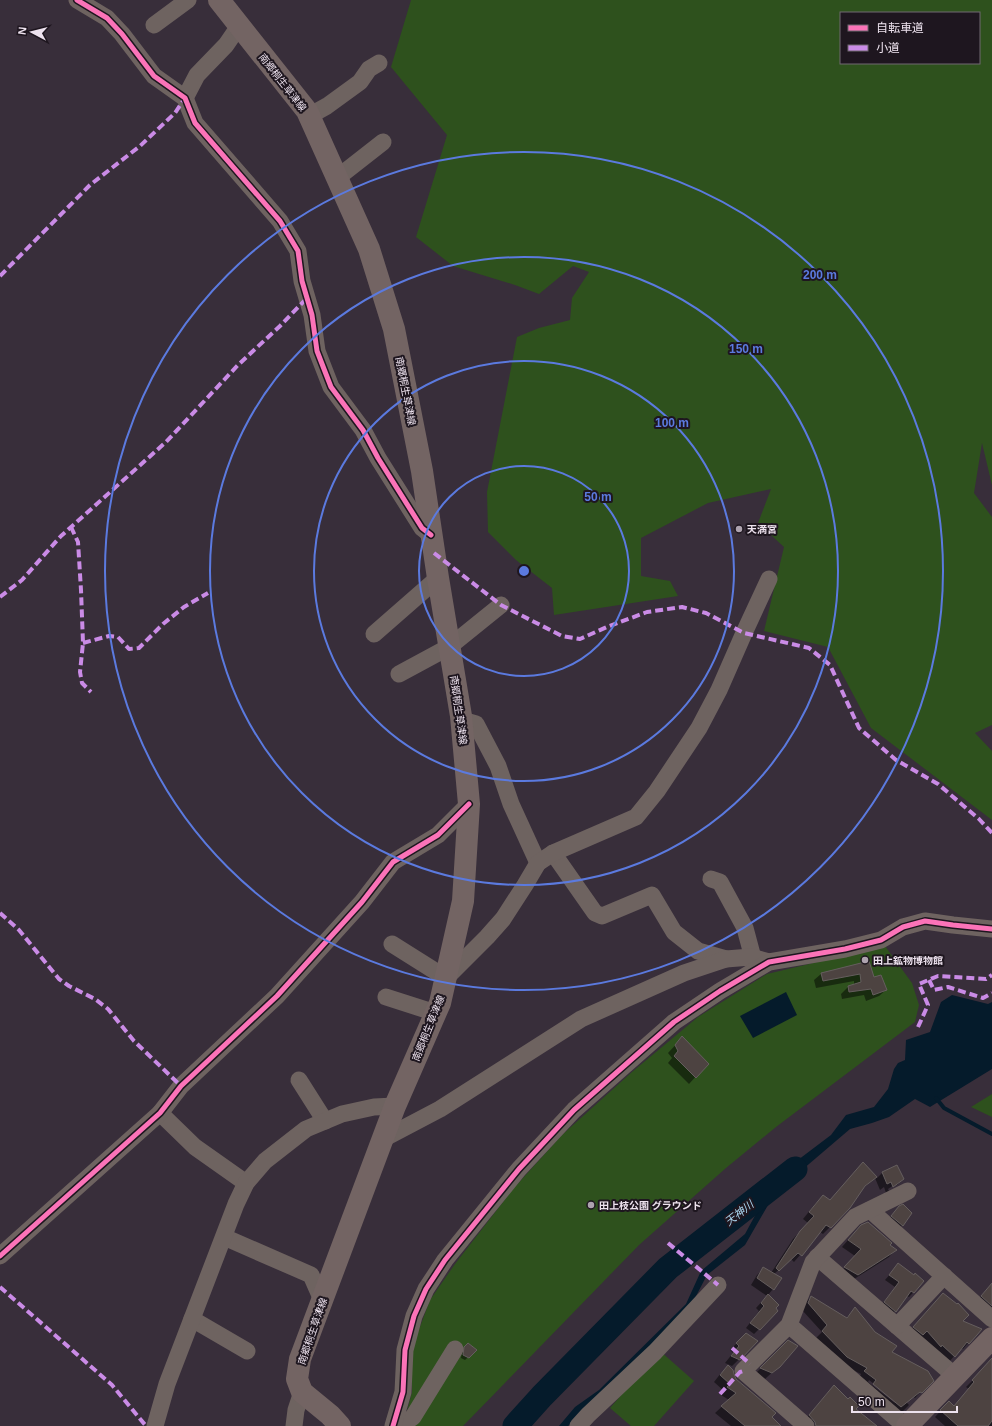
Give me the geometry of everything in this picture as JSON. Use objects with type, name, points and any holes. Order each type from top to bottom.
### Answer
[{"type":"main road","name":"南郷桐生草津線","points":[[219,0],[307,111],[369,249],[394,330],[422,471],[431,535],[462,720],[469,804],[462,901],[440,1003],[395,1106],[300,1359],[297,1379],[302,1392]]},
{"type":"main road","points":[[906,1426],[992,1338]]},
{"type":"main road","points":[[302,1392],[330,1415],[340,1426]]},
{"type":"street","points":[[77,0],[107,18],[122,34],[154,76],[185,98],[195,123],[280,221],[298,251],[302,281],[312,315],[317,351],[331,387],[363,430],[378,458],[422,528],[431,535]]},
{"type":"street","points":[[154,25],[188,0]]},
{"type":"street","points":[[185,98],[197,76],[226,45],[239,26]]},
{"type":"street","points":[[309,116],[327,106],[360,82],[369,69],[380,63]]},
{"type":"street","points":[[337,178],[383,142]]},
{"type":"street","points":[[374,634],[438,578]]},
{"type":"street","points":[[392,944],[446,978],[503,919],[538,863],[553,853],[636,817],[657,791],[699,728],[719,690],[769,579]]},
{"type":"street","points":[[399,674],[450,647],[500,605]]},
{"type":"street","points":[[462,720],[476,724],[498,766],[511,804],[538,863]]},
{"type":"street","points":[[0,1256],[160,1113],[181,1086],[277,996],[362,902],[393,862],[438,835],[469,804]]},
{"type":"street","points":[[553,853],[595,913],[602,916],[652,895],[674,932],[698,951],[726,959]]},
{"type":"street","points":[[711,879],[720,882],[745,928],[753,958]]},
{"type":"street","points":[[455,1349],[412,1417],[403,1424],[394,1423],[403,1392],[405,1350],[414,1316],[426,1289],[445,1260],[519,1169],[574,1110],[674,1022],[720,991],[769,962],[881,940],[903,927],[925,922],[992,929]]},
{"type":"street","points":[[383,1138],[440,1109],[581,1019],[684,973],[726,959],[753,958],[769,962]]},
{"type":"street","points":[[386,997],[436,1013]]},
{"type":"street","points":[[299,1080],[325,1121]]},
{"type":"street","points":[[155,1426],[167,1384],[236,1204],[246,1183],[265,1161],[306,1129],[348,1113],[374,1107],[395,1106]]},
{"type":"street","points":[[160,1113],[195,1147],[246,1183]]},
{"type":"street","points":[[806,1426],[743,1371],[789,1325],[812,1262],[855,1217],[908,1191]]},
{"type":"street","points":[[870,1210],[992,1319]]},
{"type":"street","points":[[224,1237],[311,1276],[322,1300]]},
{"type":"street","points":[[817,1257],[955,1376]]},
{"type":"street","points":[[897,1326],[944,1276]]},
{"type":"street","points":[[578,1426],[655,1352],[718,1285]]},
{"type":"street","points":[[192,1319],[247,1351]]},
{"type":"street","points":[[789,1325],[906,1426]]},
{"type":"street","points":[[294,1425],[296,1410],[302,1392]]},
{"type":"green space","points":[[411,0],[992,0],[992,485],[982,443],[974,493],[992,517],[992,725],[975,733],[992,751],[992,820],[871,728],[828,647],[764,631],[784,547],[758,523],[771,489],[708,503],[641,538],[641,576],[670,581],[678,596],[554,615],[552,588],[516,560],[488,532],[487,492],[517,337],[539,328],[570,320],[572,298],[589,272],[573,266],[539,294],[453,266],[416,237],[447,135],[391,67]]},
{"type":"green space","points":[[885,946],[912,983],[919,1005],[915,1022],[776,1127],[726,1168],[639,1245],[463,1426],[403,1426],[412,1392],[412,1348],[430,1300],[455,1264],[513,1189],[562,1135],[632,1072],[698,1017],[767,974]]},
{"type":"green space","points":[[992,1094],[992,1117],[971,1107]]},
{"type":"green space","points":[[660,1351],[694,1381],[654,1426],[631,1426],[610,1408]]},
{"type":"water","points":[[786,992],[797,1015],[753,1038],[740,1016]]},
{"type":"water","points":[[952,995],[988,1004],[992,1002],[992,1069],[930,1107],[915,1099],[889,1117],[850,1129],[775,1193],[745,1245],[707,1275],[695,1298],[679,1317],[568,1426],[559,1426],[575,1407],[599,1390],[686,1304],[701,1271],[745,1234],[771,1186],[790,1166],[831,1135],[846,1115],[874,1107],[888,1089],[894,1069],[898,1063],[905,1060],[906,1040],[930,1032],[941,1002]]},
{"type":"building","points":[[869,961],[874,977],[881,975],[887,990],[873,995],[871,989],[849,992],[848,986],[861,982],[860,974],[823,981],[821,973]]},
{"type":"building","points":[[682,1036],[709,1064],[696,1078],[674,1056],[678,1051],[675,1045]]},
{"type":"building","points":[[863,1162],[877,1177],[865,1186],[850,1208],[831,1228],[826,1225],[802,1256],[798,1253],[779,1271],[776,1268],[800,1231],[814,1216],[809,1212],[823,1195],[830,1200]]},
{"type":"building","points":[[897,1165],[904,1179],[893,1187],[891,1182],[887,1184],[882,1172]]},
{"type":"building","points":[[903,1204],[912,1213],[903,1226],[891,1216],[899,1206]]},
{"type":"building","points":[[868,1222],[892,1243],[890,1245],[897,1250],[858,1275],[844,1267],[861,1249],[848,1240],[861,1225]]},
{"type":"building","points":[[898,1263],[914,1275],[915,1273],[924,1281],[914,1293],[911,1291],[896,1312],[884,1302],[899,1282],[889,1275]]},
{"type":"building","points":[[763,1267],[782,1278],[774,1290],[757,1278]]},
{"type":"building","points":[[992,1283],[992,1306],[981,1296]]},
{"type":"building","points":[[943,1293],[957,1304],[958,1303],[969,1315],[963,1321],[982,1329],[969,1344],[967,1342],[955,1357],[942,1345],[941,1347],[927,1331],[923,1335],[913,1327]]},
{"type":"building","points":[[768,1294],[779,1305],[776,1308],[778,1311],[760,1330],[750,1323],[764,1306],[761,1303]]},
{"type":"building","points":[[811,1296],[847,1318],[855,1307],[875,1332],[897,1346],[892,1352],[928,1371],[934,1381],[922,1393],[920,1392],[901,1407],[873,1384],[876,1380],[864,1371],[867,1368],[847,1357],[822,1331],[827,1325],[808,1303]]},
{"type":"building","points":[[746,1333],[758,1341],[740,1360],[731,1356],[739,1346],[736,1343]]},
{"type":"building","points":[[788,1340],[798,1346],[780,1367],[772,1373],[760,1368]]},
{"type":"building","points":[[468,1343],[477,1350],[469,1358],[463,1355],[464,1347]]},
{"type":"building","points":[[992,1358],[992,1421],[988,1426],[958,1426],[940,1410],[949,1401],[954,1406],[974,1382],[972,1380]]},
{"type":"building","points":[[728,1365],[733,1370],[736,1379],[776,1413],[772,1417],[781,1426],[745,1426],[721,1406],[736,1393],[727,1387],[730,1384],[720,1375]]},
{"type":"building","points":[[834,1385],[848,1399],[850,1397],[859,1406],[856,1409],[877,1426],[816,1426],[815,1422],[809,1415]]},
{"type":"waterway","points":[[936,1098],[944,1108],[992,1134]]},
{"type":"waterway","name":"天神川","points":[[515,1426],[542,1396],[668,1268],[795,1169]]},
{"type":"marked path","points":[[0,276],[90,185],[140,146],[175,113],[185,98]]},
{"type":"marked path","points":[[0,597],[22,580],[61,536],[166,442],[238,365],[280,326],[307,298]]},
{"type":"marked path","points":[[71,527],[78,542],[81,590],[83,643],[80,672],[82,683],[91,692]]},
{"type":"marked path","points":[[434,553],[501,605],[562,636],[580,639],[647,612],[682,607],[706,613],[744,633],[809,648],[830,665],[859,728],[896,760],[938,784],[979,819],[992,833]]},
{"type":"marked path","points":[[83,643],[109,636],[118,637],[129,649],[139,648],[163,624],[184,607],[208,593]]},
{"type":"marked path","points":[[0,913],[19,930],[59,979],[69,986],[95,999],[108,1009],[134,1041],[181,1086]]},
{"type":"marked path","points":[[918,1027],[928,1005],[919,984],[938,976],[986,979],[992,975]]},
{"type":"marked path","points":[[929,980],[934,990],[948,987],[983,998],[992,993]]},
{"type":"marked path","points":[[668,1243],[718,1285]]},
{"type":"marked path","points":[[0,1287],[112,1385],[146,1426]]},
{"type":"marked path","points":[[732,1348],[750,1364]]},
{"type":"marked path","points":[[720,1394],[740,1372],[743,1371]]},
{"type":"cycle path","points":[[77,0],[107,18],[122,34],[154,76],[185,98],[195,123],[280,221],[298,251],[302,281],[312,315],[317,351],[331,387],[363,430],[378,458],[422,528],[431,535]]},
{"type":"cycle path","points":[[0,1256],[160,1113],[181,1086],[277,996],[362,902],[393,862],[438,835],[469,804]]},
{"type":"cycle path","points":[[393,1426],[403,1392],[405,1350],[414,1316],[426,1289],[445,1260],[519,1169],[574,1110],[674,1022],[720,991],[769,962],[845,949],[881,940],[903,927],[925,921],[992,929]]},
{"type":"place","name":"天満宮","points":[[739,529]]},
{"type":"place","name":"田上鉱物博物館","points":[[865,960]]},
{"type":"place","name":"田上枝公園 グラウンド","points":[[591,1205]]}]
